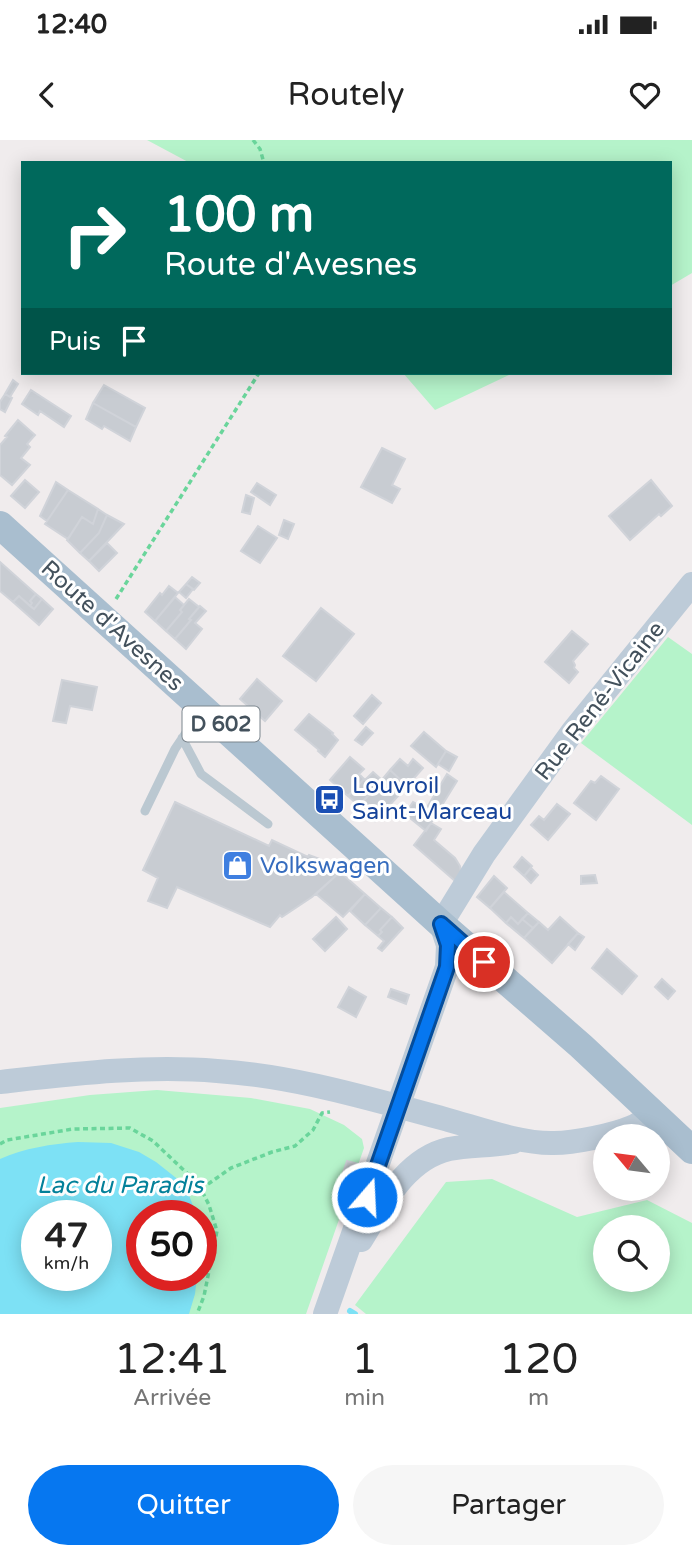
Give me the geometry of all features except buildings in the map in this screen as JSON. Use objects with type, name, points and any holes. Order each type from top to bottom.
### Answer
[{"type":"main road","name":"Route d'Avesnes","points":[[0,525],[441,924],[581,1045],[692,1150]]},
{"type":"main road","name":"Rue René-Vicaine","points":[[441,924],[484,854],[573,731],[692,584]]},
{"type":"main road","points":[[326,1314],[447,967],[448,945],[441,924]]},
{"type":"main road","points":[[0,1082],[94,1072],[217,1070],[300,1082],[523,1140],[554,1143],[605,1135],[634,1126],[654,1113]]},
{"type":"main road","points":[[341,1270],[398,1184],[429,1156],[449,1149],[493,1146],[523,1140]]},
{"type":"lane","points":[[145,811],[182,738],[203,708]]},
{"type":"lane","points":[[182,738],[201,774],[268,824]]},
{"type":"path","points":[[253,140],[260,149],[263,161]]},
{"type":"path","points":[[103,618],[258,375]]},
{"type":"path","points":[[201,1189],[231,1168],[295,1146],[313,1130],[322,1113],[342,1110],[351,1094]]},
{"type":"path","points":[[0,1144],[7,1140],[73,1129],[130,1128],[153,1141],[201,1189],[217,1231],[204,1296],[197,1314]]},
{"type":"green space","points":[[147,140],[692,140],[692,273],[672,285],[672,161],[186,161]]},
{"type":"green space","points":[[405,375],[509,375],[435,410]]},
{"type":"green space","points":[[668,637],[692,654],[692,825],[581,743]]},
{"type":"green space","points":[[157,1090],[251,1098],[310,1109],[344,1125],[362,1139],[364,1148],[306,1314],[0,1314],[0,1108],[90,1095]]},
{"type":"green space","points":[[492,1179],[577,1217],[649,1201],[692,1223],[692,1314],[366,1314],[355,1305],[446,1182]]},
{"type":"water","name":"Lac du Paradis","points":[[111,1143],[139,1152],[185,1185],[191,1200],[126,1200],[126,1291],[195,1291],[189,1314],[0,1314],[0,1159],[48,1145]]},
{"type":"waterway","points":[[350,1311],[355,1314]]},
{"type":"place","name":"Louvroil Saint-Marceau","points":[[329,799]]},
{"type":"place","name":"Volkswagen","points":[[237,866]]},
{"type":"route","points":[[367,1197],[447,967],[448,945],[441,924],[484,962]]}]
